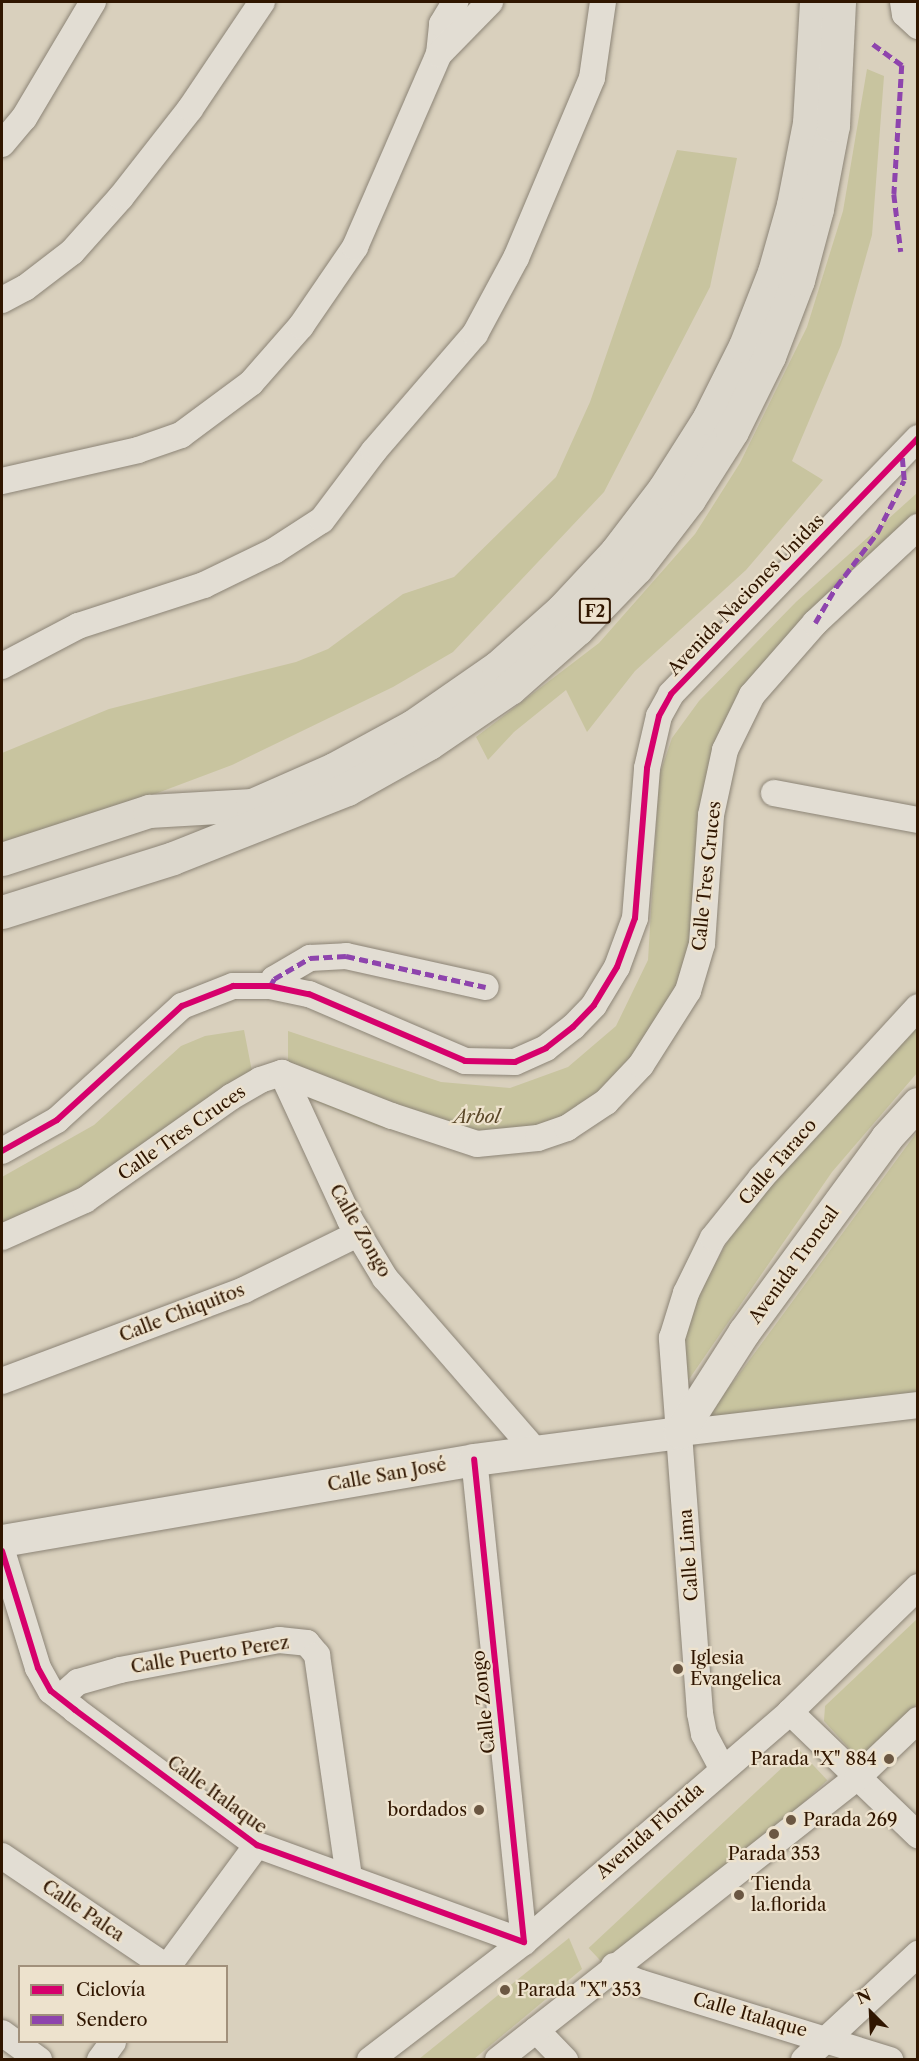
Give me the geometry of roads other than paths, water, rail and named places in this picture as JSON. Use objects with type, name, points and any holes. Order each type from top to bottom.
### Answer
[{"type":"highway","name":"F2","points":[[2,859],[149,811],[252,806],[314,778],[413,726],[498,667],[562,610],[616,552],[664,489],[709,418],[745,346],[774,272],[793,205],[809,123],[816,2]]},
{"type":"highway","name":"F2","points":[[2,912],[173,858],[347,789],[429,743],[510,688],[578,629],[636,568],[689,499],[732,430],[769,356],[798,280],[817,209],[833,125],[839,2]]},
{"type":"street","points":[[2,144],[24,118],[93,2]]},
{"type":"street","points":[[2,300],[25,288],[72,252],[121,197],[189,109],[262,2]]},
{"type":"street","points":[[2,481],[138,450],[181,435],[251,383],[301,326],[355,247],[438,54],[442,24],[455,2]]},
{"type":"street","points":[[438,54],[490,2]]},
{"type":"street","points":[[2,666],[78,626],[204,585],[274,551],[322,520],[374,451],[475,334],[516,258],[592,78],[603,2]]},
{"type":"street","points":[[903,2],[904,14],[918,26]]},
{"type":"street","name":"Avenida Naciones Unidas","points":[[2,1151],[57,1120],[182,1006],[233,986],[270,986],[309,994],[465,1061],[515,1062],[546,1048],[573,1027],[594,1005],[617,967],[635,918],[647,768],[659,716],[671,694],[918,438]]},
{"type":"street","name":"Calle Tres Cruces","points":[[2,1237],[85,1200],[231,1097],[282,1073],[300,1077],[392,1116],[477,1144],[538,1138],[567,1128],[606,1102],[641,1065],[688,991],[702,944],[711,815],[723,761],[752,694],[814,623],[918,527]]},
{"type":"street","points":[[774,793],[918,820]]},
{"type":"street","points":[[270,986],[274,979],[310,958],[346,956],[486,987]]},
{"type":"street","name":"Calle Taraco","points":[[672,1338],[686,1293],[713,1238],[761,1178],[918,1008]]},
{"type":"street","name":"Calle Zongo","points":[[282,1073],[358,1234],[385,1278],[536,1452]]},
{"type":"street","name":"Avenida Troncal","points":[[680,1433],[744,1333],[887,1138],[918,1104]]},
{"type":"street","name":"Calle Chiquitos","points":[[2,1381],[244,1290],[358,1234]]},
{"type":"street","name":"Calle Lima","points":[[672,1338],[700,1713],[704,1734],[722,1768]]},
{"type":"street","name":"Calle San José","points":[[2,1541],[474,1460],[918,1405]]},
{"type":"street","name":"Calle Zongo","points":[[474,1460],[524,1942]]},
{"type":"street","name":"Calle Italaque","points":[[2,1551],[38,1668],[60,1698],[257,1845],[524,1942]]},
{"type":"street","name":"Avenida Florida","points":[[370,2060],[524,1942],[722,1768],[790,1712],[918,1587]]},
{"type":"street","name":"Calle Puerto Perez","points":[[60,1698],[78,1682],[120,1670],[279,1640],[308,1643],[317,1655],[349,1878]]},
{"type":"street","points":[[790,1712],[918,1835]]},
{"type":"street","points":[[498,2060],[615,1965],[857,1778],[918,1720]]},
{"type":"street","points":[[168,1965],[257,1845]]},
{"type":"street","name":"Calle Palca","points":[[2,1856],[166,1965]]},
{"type":"street","points":[[804,2060],[918,1954]]},
{"type":"street","name":"Calle Italaque","points":[[615,1965],[628,1978],[641,1983],[828,2038],[890,2060]]},
{"type":"street","points":[[536,2030],[565,2060]]},
{"type":"street","points":[[2,2033],[39,2060]]},
{"type":"street","points":[[100,2060],[112,2043]]},
{"type":"place","name":"Iglesia Evangelica","points":[[678,1669]]},
{"type":"place","name":"Parada \"X\" 884","points":[[889,1759]]},
{"type":"place","name":"bordados","points":[[479,1810]]},
{"type":"place","name":"Parada 269","points":[[791,1820]]},
{"type":"place","name":"Parada 353","points":[[774,1834]]},
{"type":"place","name":"Tienda la.florida","points":[[739,1895]]},
{"type":"place","name":"Parada \"X\" 353","points":[[505,1990]]},
{"type":"park label","name":"Arbol","points":[[477,1117]]}]
